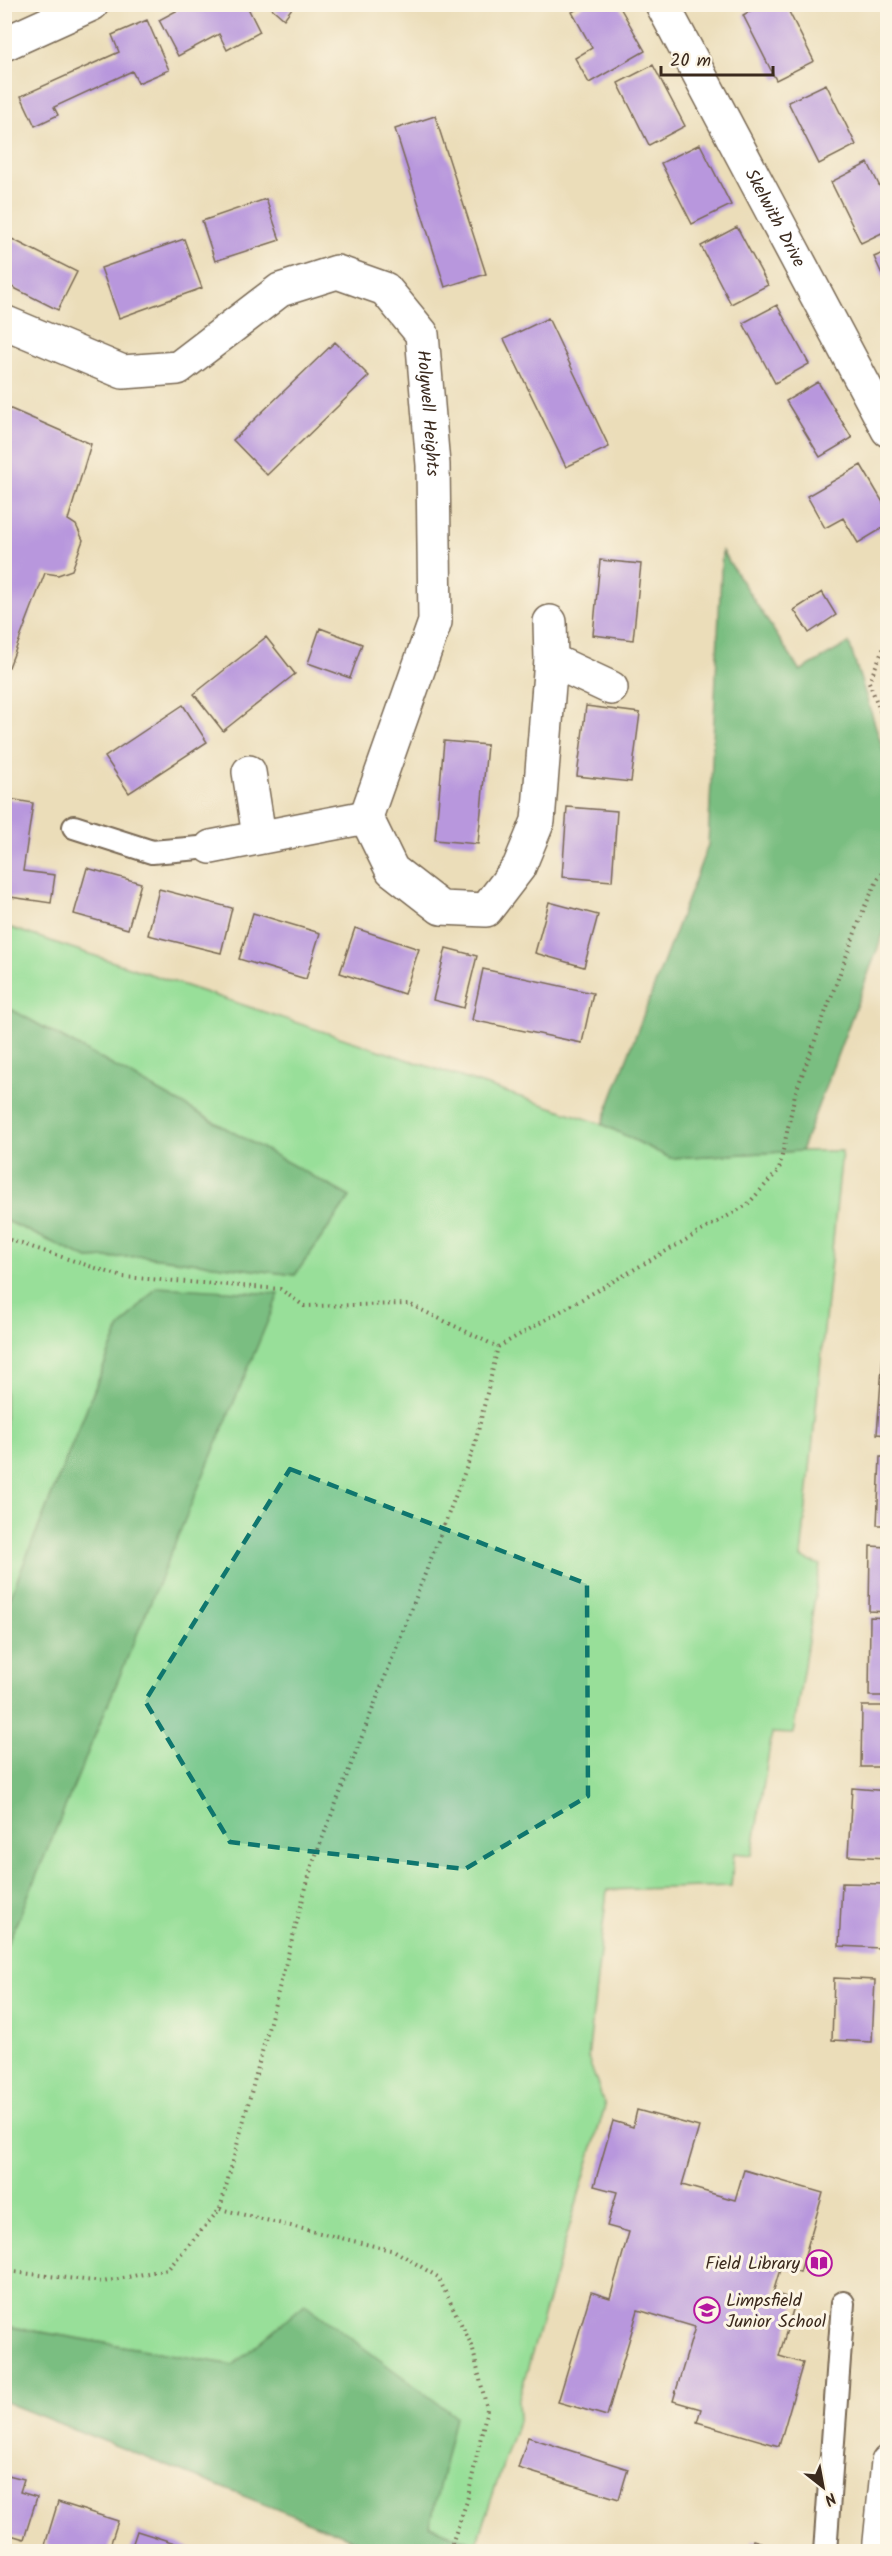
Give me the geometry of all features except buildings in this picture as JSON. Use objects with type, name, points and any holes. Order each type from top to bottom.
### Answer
[{"type":"street","points":[[4,44],[92,4]]},
{"type":"street","name":"Skelwith Drive","points":[[674,8],[888,430]]},
{"type":"street","name":"Holywell Heights","points":[[4,322],[123,372],[178,368],[280,290],[337,272],[385,289],[422,334],[433,465],[435,622],[366,817]]},
{"type":"street","points":[[212,847],[259,836],[366,817],[392,870],[441,908],[486,910],[519,867],[538,821],[551,660],[550,622]]},
{"type":"street","points":[[551,660],[610,688]]},
{"type":"street","points":[[249,772],[259,836]]},
{"type":"street","points":[[879,2552],[888,2462]]},
{"type":"lane","points":[[74,827],[152,852],[212,847]]},
{"type":"lane","points":[[825,2552],[843,2303]]},
{"type":"path","points":[[888,638],[869,682],[888,731]]},
{"type":"path","points":[[4,2271],[103,2282],[168,2269],[220,2209],[312,1864],[474,1448],[498,1347],[747,1205],[779,1170],[795,1094],[865,906],[878,879],[888,867]]},
{"type":"path","points":[[4,1238],[123,1277],[280,1289],[304,1306],[409,1304],[498,1347]]},
{"type":"path","points":[[220,2209],[395,2251],[438,2277],[472,2346],[487,2409],[467,2501],[449,2552]]},
{"type":"highlighted area","points":[[290,1469],[587,1584],[588,1796],[465,1869],[230,1842],[145,1701]]},
{"type":"green space","points":[[722,551],[800,671],[849,643],[887,762],[887,924],[801,1151],[670,1158],[602,1124],[708,845]]},
{"type":"green space","points":[[5,926],[602,1124],[670,1158],[842,1151],[801,1558],[820,1565],[793,1734],[772,1733],[752,1855],[734,1853],[731,1886],[607,1890],[588,2058],[605,2106],[518,2401],[519,2418],[476,2544],[430,2527],[233,2365],[5,2326],[5,1948],[20,1915],[119,1329],[5,1610],[5,1220],[88,1259],[143,1256],[295,1275],[350,1197],[5,1006]]},
{"type":"green space","points":[[5,1006],[350,1197],[295,1275],[143,1256],[88,1259],[5,1220]]},
{"type":"green space","points":[[157,1287],[279,1294],[5,1948],[5,1610],[119,1329]]},
{"type":"green space","points":[[305,2304],[455,2416],[430,2526],[476,2544],[473,2551],[383,2551],[5,2402],[5,2326],[233,2365]]},
{"type":"place","name":"Field Library","points":[[819,2263]]},
{"type":"place","name":"Limpsfield Junior School","points":[[707,2310]]}]
